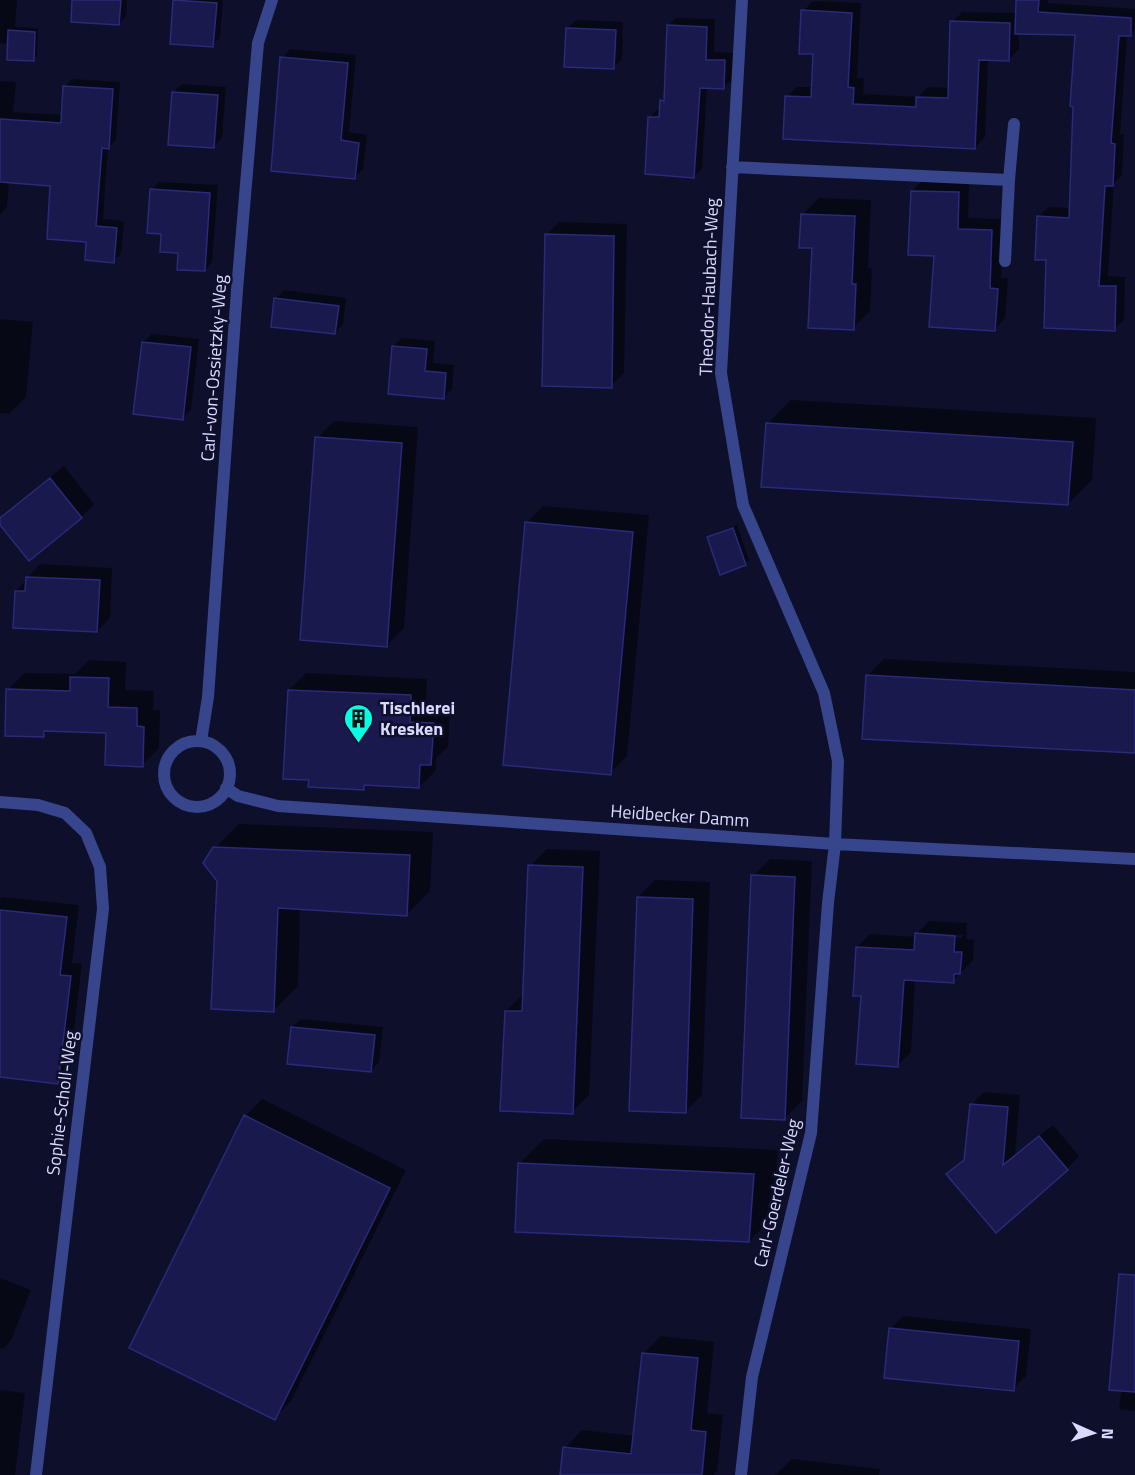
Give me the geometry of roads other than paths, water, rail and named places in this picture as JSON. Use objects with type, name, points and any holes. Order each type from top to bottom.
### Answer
[{"type":"street","name":"Carl-von-Ossietzky-Weg","points":[[201,741],[208,697],[236,301],[258,43],[272,0]]},
{"type":"street","name":"Theodor-Haubach-Weg","points":[[742,0],[721,373],[743,505],[824,693],[838,761],[835,844]]},
{"type":"street","points":[[1005,261],[1014,124]]},
{"type":"street","points":[[732,167],[1009,180]]},
{"type":"street","points":[[189,741],[211,743],[225,758],[229,768],[230,778],[226,788],[212,803],[190,806],[180,802],[166,786],[165,763],[170,753],[189,741]]},
{"type":"street","name":"Heidbecker Damm","points":[[226,788],[238,796],[278,806],[835,844],[1135,859]]},
{"type":"street","name":"Sophie-Scholl-Weg","points":[[0,802],[38,805],[65,813],[86,833],[100,867],[103,909],[36,1475]]},
{"type":"street","name":"Carl-Goerdeler-Weg","points":[[741,1475],[752,1377],[811,1133],[828,903],[835,844]]},
{"type":"place","name":"Tischlerei Kresken","points":[[359,744]]}]
